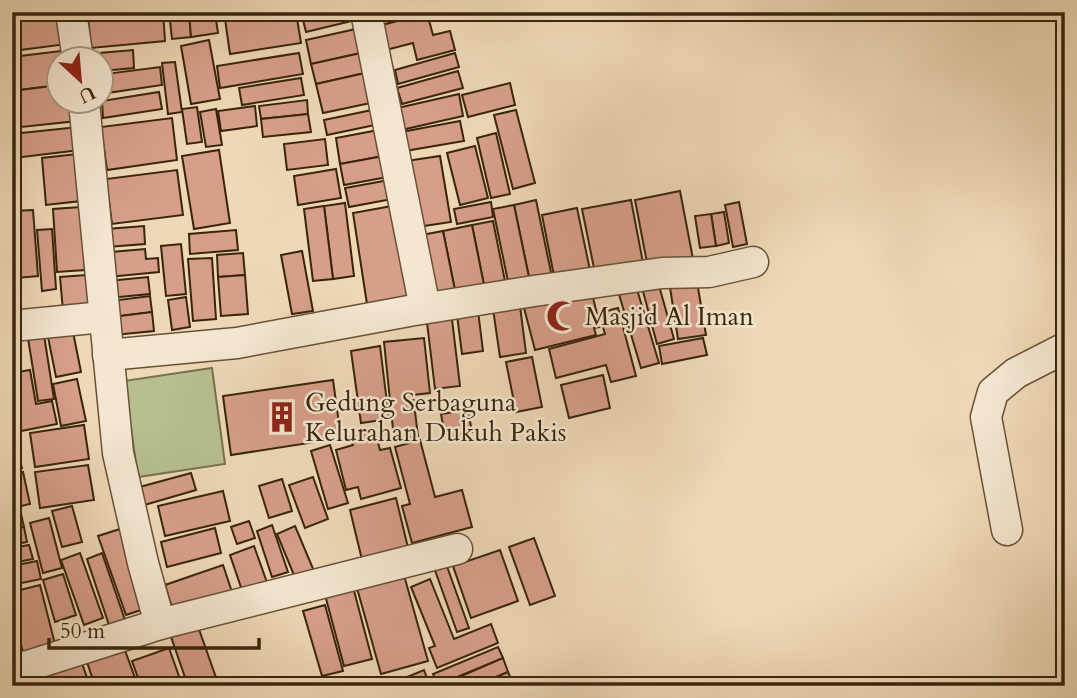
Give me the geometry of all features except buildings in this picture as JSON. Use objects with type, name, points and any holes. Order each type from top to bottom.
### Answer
[{"type":"street","points":[[71,12],[76,46]]},
{"type":"street","points":[[366,12],[425,308]]},
{"type":"street","points":[[85,116],[118,453],[160,624]]},
{"type":"street","points":[[108,355],[237,343],[425,308],[662,273],[709,272],[753,262]]},
{"type":"street","points":[[12,326],[103,317]]},
{"type":"street","points":[[1007,530],[986,417],[993,392],[1016,373],[1065,348]]},
{"type":"street","points":[[12,669],[160,624],[457,549]]},
{"type":"green space","points":[[212,368],[225,464],[138,477],[124,381]]},
{"type":"place","name":"Masjid Al Iman","points":[[562,316]]},
{"type":"place","name":"Gedung Serbaguna Kelurahan Dukuh Pakis","points":[[282,417]]}]
